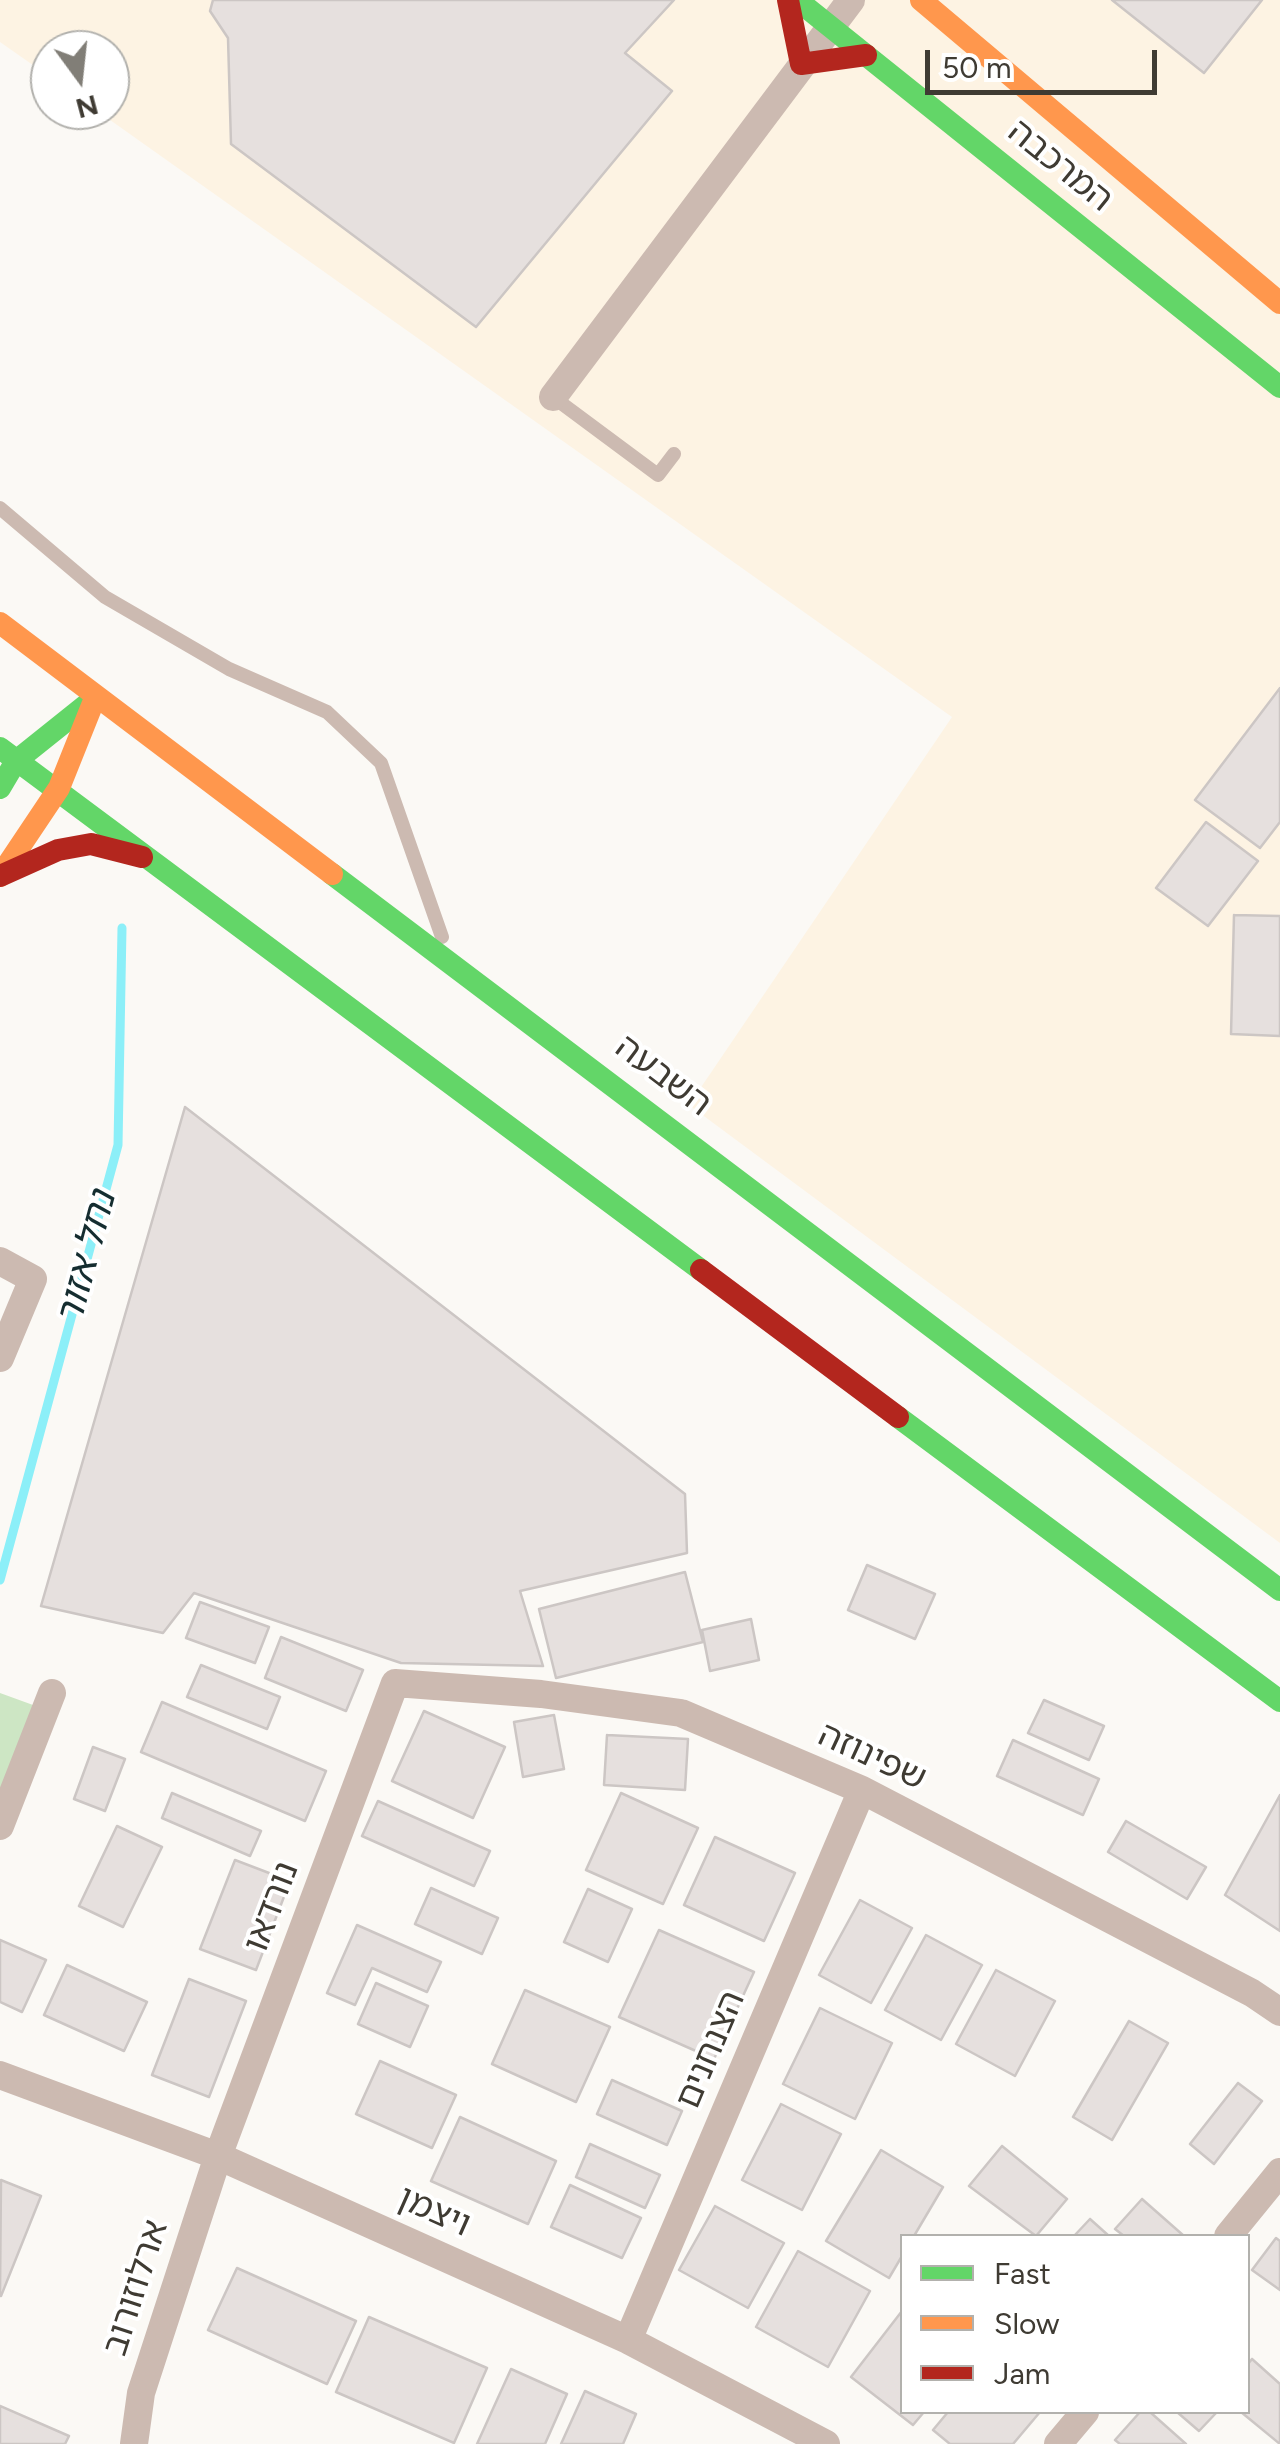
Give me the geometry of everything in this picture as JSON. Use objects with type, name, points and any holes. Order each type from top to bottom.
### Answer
[{"type":"main road","points":[[788,0],[801,64],[866,55]]},
{"type":"main road","name":"המרכבה","points":[[797,0],[833,13],[866,55],[1280,387]]},
{"type":"main road","name":"המרכבה","points":[[921,0],[1280,303]]},
{"type":"main road","name":"השבעה","points":[[0,624],[1280,1590]]},
{"type":"main road","points":[[0,788],[8,755],[94,698]]},
{"type":"main road","points":[[0,876],[58,788],[94,698]]},
{"type":"main road","points":[[8,755],[160,863],[1280,1701]]},
{"type":"main road","points":[[0,876],[58,850],[91,844],[160,863]]},
{"type":"main road","points":[[1106,1568],[1264,1658]]},
{"type":"street","points":[[553,397],[801,64],[833,13],[851,0]]},
{"type":"street","points":[[0,1261],[33,1279],[0,1358]]},
{"type":"street","name":"שפינוזה","points":[[395,1683],[540,1694],[680,1713],[862,1790],[1252,1993],[1280,2012]]},
{"type":"street","name":"נורדאו","points":[[218,2156],[395,1683]]},
{"type":"street","points":[[0,1826],[52,1693]]},
{"type":"street","name":"הצנחנים","points":[[628,2340],[862,1790]]},
{"type":"street","name":"ויצמן","points":[[0,2075],[218,2156],[628,2340],[826,2444]]},
{"type":"street","name":"ארלוזורוב","points":[[134,2444],[142,2393],[218,2156]]},
{"type":"street","points":[[1230,2234],[1280,2172]]},
{"type":"street","points":[[1058,2444],[1083,2414]]},
{"type":"lane","points":[[553,397],[658,475],[674,454]]},
{"type":"lane","points":[[0,508],[105,597],[229,669],[327,712],[381,764],[453,965]]},
{"type":"shaded area","points":[[0,0],[1280,0],[1280,1543],[689,1105],[952,717],[124,130],[130,130],[130,30],[30,30],[30,63],[0,42]]},
{"type":"green space","points":[[0,1693],[55,1713],[0,1828]]},
{"type":"building","points":[[213,0],[674,0],[625,53],[672,91],[476,327],[231,144],[228,38],[210,11]]},
{"type":"building","points":[[1112,0],[1262,0],[1204,73]]},
{"type":"building","points":[[1280,688],[1280,822],[1260,848],[1195,800]]},
{"type":"building","points":[[1206,822],[1258,861],[1208,926],[1156,888]]},
{"type":"building","points":[[1234,915],[1280,916],[1280,1036],[1231,1034]]},
{"type":"building","points":[[185,1107],[685,1494],[687,1553],[520,1591],[543,1666],[401,1663],[194,1593],[163,1633],[41,1606]]},
{"type":"building","points":[[867,1565],[935,1594],[915,1639],[848,1610]]},
{"type":"building","points":[[685,1572],[703,1642],[556,1678],[539,1609]]},
{"type":"building","points":[[200,1602],[269,1627],[255,1663],[186,1638]]},
{"type":"building","points":[[751,1619],[759,1660],[710,1671],[702,1630]]},
{"type":"building","points":[[281,1637],[363,1670],[346,1711],[265,1678]]},
{"type":"building","points":[[201,1665],[280,1697],[267,1729],[187,1697]]},
{"type":"building","points":[[1044,1700],[1104,1726],[1089,1760],[1028,1733]]},
{"type":"building","points":[[162,1702],[326,1771],[305,1821],[141,1752]]},
{"type":"building","points":[[424,1711],[505,1747],[473,1818],[392,1781]]},
{"type":"building","points":[[554,1715],[564,1769],[523,1777],[514,1722]]},
{"type":"building","points":[[607,1735],[688,1739],[685,1790],[604,1785]]},
{"type":"building","points":[[1013,1740],[1099,1779],[1083,1815],[997,1776]]},
{"type":"building","points":[[93,1747],[125,1759],[105,1811],[74,1799]]},
{"type":"building","points":[[172,1793],[261,1831],[250,1856],[162,1818]]},
{"type":"building","points":[[621,1793],[698,1828],[663,1904],[586,1870]]},
{"type":"building","points":[[1280,1795],[1280,1931],[1225,1895]]},
{"type":"building","points":[[378,1801],[490,1851],[474,1886],[362,1836]]},
{"type":"building","points":[[1126,1821],[1206,1867],[1187,1899],[1108,1852]]},
{"type":"building","points":[[117,1826],[162,1847],[123,1927],[79,1906]]},
{"type":"building","points":[[715,1837],[795,1873],[764,1941],[684,1905]]},
{"type":"building","points":[[235,1860],[290,1881],[256,1970],[200,1949]]},
{"type":"building","points":[[431,1888],[498,1918],[482,1954],[415,1924]]},
{"type":"building","points":[[588,1889],[632,1909],[608,1962],[564,1942]]},
{"type":"building","points":[[860,1900],[912,1928],[871,2003],[819,1975]]},
{"type":"building","points":[[357,1925],[441,1962],[427,1992],[372,1968],[355,2005],[327,1993]]},
{"type":"building","points":[[659,1930],[754,1972],[714,2059],[619,2017]]},
{"type":"building","points":[[926,1935],[982,1965],[941,2040],[885,2010]]},
{"type":"building","points":[[0,1940],[46,1960],[22,2012],[0,2002]]},
{"type":"building","points":[[67,1965],[147,2002],[124,2051],[44,2015]]},
{"type":"building","points":[[996,1970],[1055,2001],[1015,2076],[956,2044]]},
{"type":"building","points":[[189,1979],[246,2001],[209,2097],[152,2075]]},
{"type":"building","points":[[376,1983],[428,2006],[410,2047],[358,2024]]},
{"type":"building","points":[[525,1990],[610,2027],[576,2102],[492,2064]]},
{"type":"building","points":[[820,2008],[892,2043],[855,2119],[783,2084]]},
{"type":"building","points":[[1129,2021],[1168,2043],[1112,2140],[1073,2117]]},
{"type":"building","points":[[380,2061],[456,2095],[432,2148],[356,2114]]},
{"type":"building","points":[[612,2080],[682,2111],[667,2145],[597,2114]]},
{"type":"building","points":[[1238,2083],[1262,2101],[1214,2164],[1190,2144]]},
{"type":"building","points":[[781,2104],[841,2134],[802,2210],[742,2180]]},
{"type":"building","points":[[460,2117],[556,2161],[528,2224],[431,2181]]},
{"type":"building","points":[[590,2144],[660,2175],[645,2208],[576,2177]]},
{"type":"building","points":[[1002,2146],[1067,2199],[1038,2234],[1033,2234],[969,2186]]},
{"type":"building","points":[[881,2150],[943,2187],[915,2234],[900,2234],[900,2259],[889,2278],[826,2241]]},
{"type":"building","points":[[1,2180],[41,2196],[1,2296],[0,2295]]},
{"type":"building","points":[[570,2185],[641,2218],[622,2258],[551,2227]]},
{"type":"building","points":[[1142,2199],[1182,2234],[1121,2234],[1115,2229]]},
{"type":"building","points":[[715,2206],[784,2243],[748,2308],[679,2270]]},
{"type":"building","points":[[1090,2219],[1107,2234],[1076,2234]]},
{"type":"building","points":[[1276,2238],[1280,2241],[1280,2290],[1252,2270]]},
{"type":"building","points":[[798,2251],[870,2291],[828,2367],[756,2327]]},
{"type":"building","points":[[237,2268],[356,2321],[327,2384],[208,2330]]},
{"type":"building","points":[[900,2314],[900,2414],[922,2414],[913,2425],[851,2377]]},
{"type":"building","points":[[369,2317],[487,2368],[454,2443],[336,2392]]},
{"type":"building","points":[[1252,2359],[1280,2384],[1280,2444],[1243,2414],[1250,2414]]},
{"type":"building","points":[[511,2369],[567,2394],[545,2444],[477,2444]]},
{"type":"building","points":[[585,2391],[636,2414],[623,2444],[561,2444]]},
{"type":"building","points":[[0,2406],[69,2436],[65,2444],[0,2444]]},
{"type":"building","points":[[946,2414],[1038,2414],[1013,2444],[950,2444],[933,2430]]},
{"type":"building","points":[[1138,2414],[1152,2414],[1186,2444],[1120,2444],[1115,2440]]},
{"type":"building","points":[[1179,2414],[1215,2414],[1199,2431]]},
{"type":"waterway","name":"נחל אזור","points":[[0,1580],[118,1145],[122,928]]},
{"type":"traffic: fast","points":[[797,0],[1280,387]]},
{"type":"traffic: fast","points":[[0,788],[16,761],[91,701]]},
{"type":"traffic: fast","points":[[0,748],[701,1270]]},
{"type":"traffic: fast","points":[[332,874],[1280,1590]]},
{"type":"traffic: fast","points":[[898,1417],[1280,1701]]},
{"type":"traffic: slow","points":[[921,0],[1280,303]]},
{"type":"traffic: slow","points":[[0,623],[332,874]]},
{"type":"traffic: slow","points":[[0,876],[59,788],[95,698]]},
{"type":"traffic: jam","points":[[788,0],[801,64],[866,55]]},
{"type":"traffic: jam","points":[[0,876],[58,850],[91,844],[142,857]]},
{"type":"traffic: jam","points":[[701,1270],[898,1417]]}]
